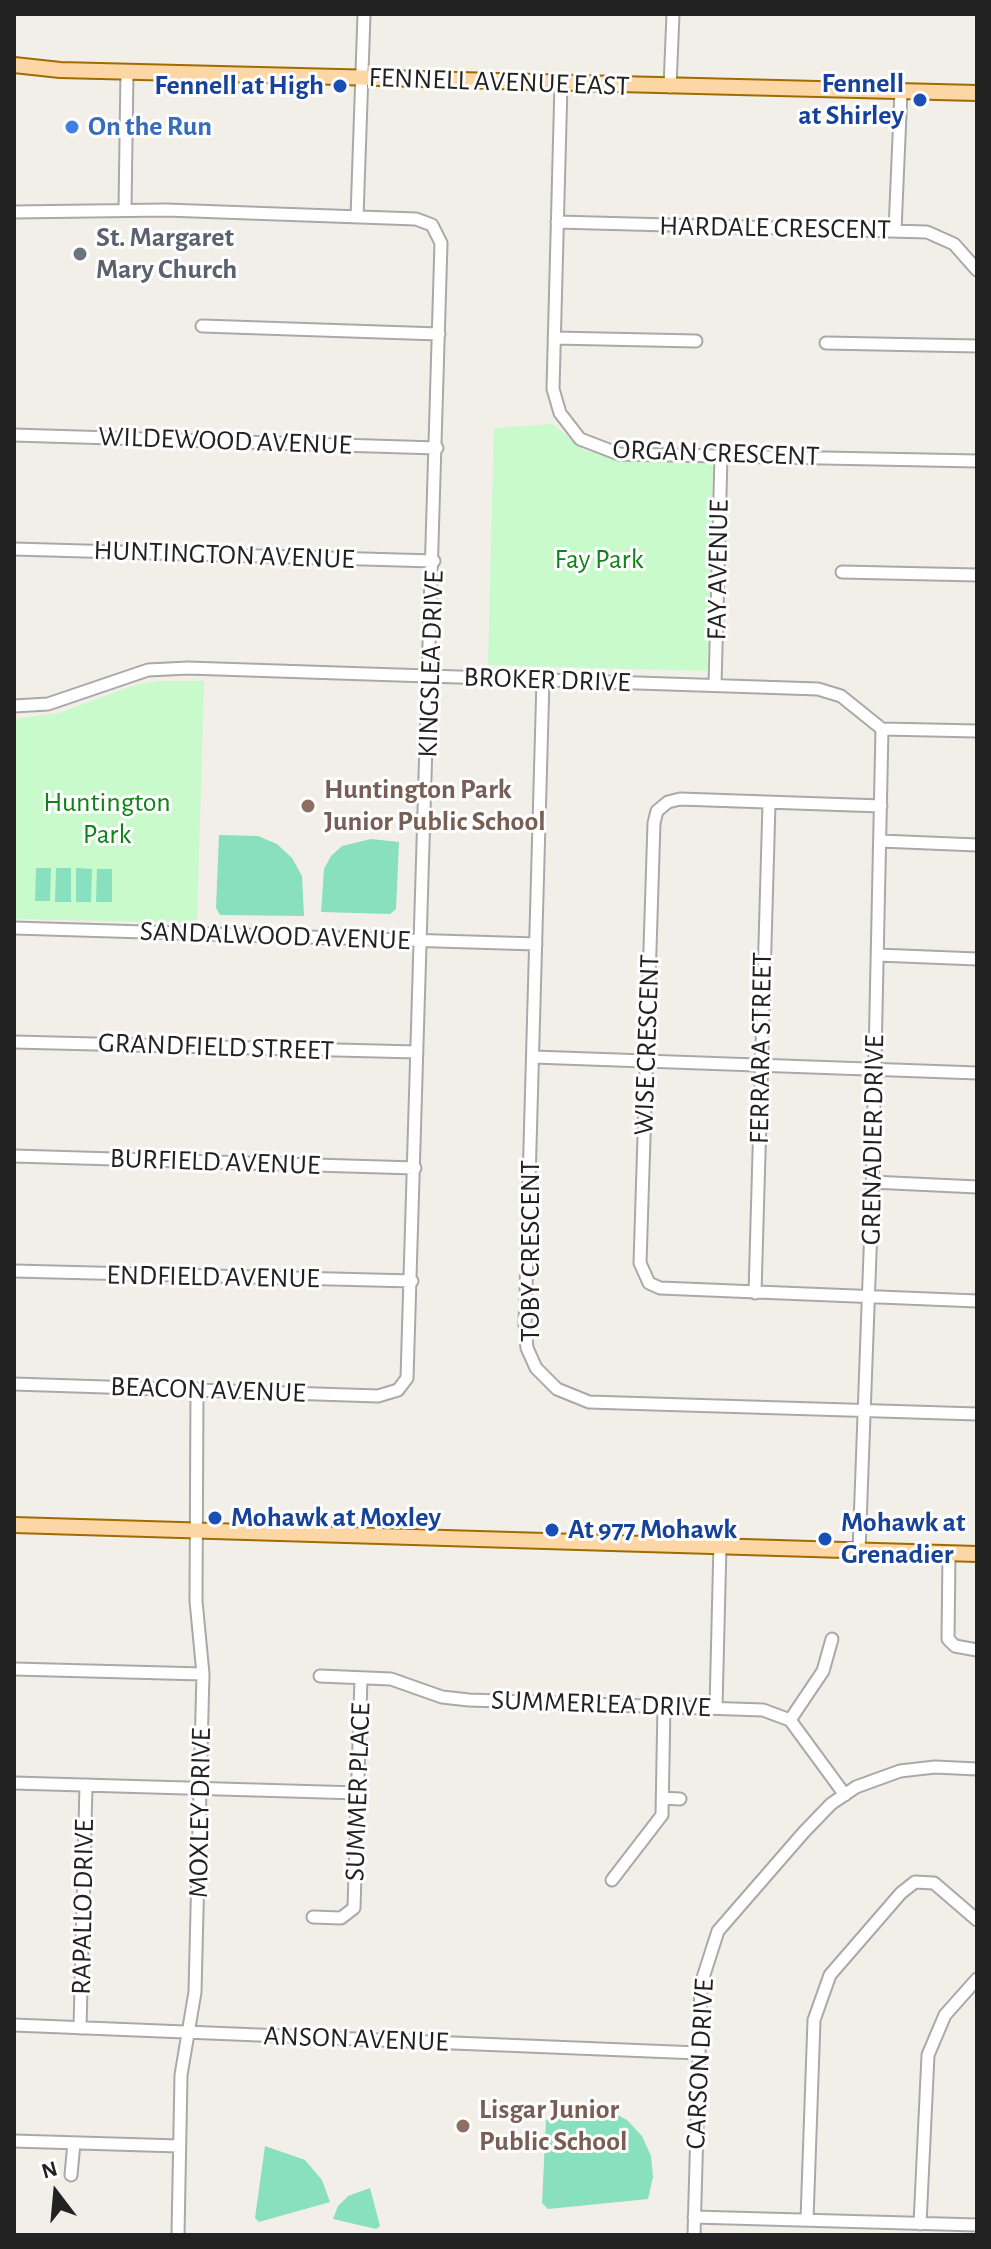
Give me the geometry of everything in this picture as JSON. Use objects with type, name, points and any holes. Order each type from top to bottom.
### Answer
[{"type":"main road","name":"FENNELL AVENUE EAST","points":[[16,69],[977,93]]},
{"type":"main road","points":[[14,1525],[196,1528],[977,1554]]},
{"type":"street","points":[[16,211],[125,209],[357,217],[364,14]]},
{"type":"street","points":[[670,87],[673,14]]},
{"type":"street","points":[[125,209],[127,71]]},
{"type":"street","name":"ORGAN CRESCENT","points":[[561,84],[553,389],[560,413],[580,439],[619,454],[977,461]]},
{"type":"street","points":[[895,230],[901,91]]},
{"type":"street","name":"KINGSLEA DRIVE","points":[[357,217],[416,219],[432,225],[441,243],[409,1370],[400,1389]]},
{"type":"street","name":"HARDALE CRESCENT","points":[[557,222],[927,232],[942,237],[965,254],[977,270]]},
{"type":"street","points":[[202,326],[439,334]]},
{"type":"street","points":[[554,338],[696,341]]},
{"type":"street","points":[[826,343],[977,346]]},
{"type":"street","name":"WILDEWOOD AVENUE","points":[[14,435],[437,448]]},
{"type":"street","name":"FAY AVENUE","points":[[715,685],[721,456]]},
{"type":"street","name":"HUNTINGTON AVENUE","points":[[14,549],[434,561]]},
{"type":"street","points":[[842,572],[977,575]]},
{"type":"street","name":"BROKER DRIVE","points":[[14,706],[48,704],[114,679],[157,668],[818,689],[841,696],[882,729]]},
{"type":"street","name":"TOBY CRESCENT","points":[[543,680],[525,1337],[531,1358],[547,1382],[572,1398],[589,1402],[977,1414]]},
{"type":"street","points":[[882,729],[977,731]]},
{"type":"street","name":"GRENADIER DRIVE","points":[[859,1551],[872,1182],[882,729]]},
{"type":"street","name":"WISE CRESCENT","points":[[881,806],[680,799],[668,802],[657,811],[654,823],[640,1263],[651,1285],[660,1288],[977,1301]]},
{"type":"street","name":"FERRARA STREET","points":[[755,1293],[769,804]]},
{"type":"street","points":[[880,841],[977,845]]},
{"type":"street","name":"SANDALWOOD AVENUE","points":[[14,928],[536,944]]},
{"type":"street","points":[[878,955],[977,959]]},
{"type":"street","name":"GRANDFIELD STREET","points":[[14,1042],[417,1052]]},
{"type":"street","points":[[534,1057],[977,1073]]},
{"type":"street","name":"BURFIELD AVENUE","points":[[14,1156],[415,1168]]},
{"type":"street","points":[[872,1182],[977,1187]]},
{"type":"street","name":"ENDFIELD AVENUE","points":[[14,1271],[412,1281]]},
{"type":"street","name":"BEACON AVENUE","points":[[14,1384],[376,1396],[400,1389]]},
{"type":"street","name":"MOXLEY DRIVE","points":[[178,2235],[181,2070],[196,1985],[203,1674],[196,1601],[197,1389]]},
{"type":"street","points":[[716,1707],[720,1545]]},
{"type":"street","points":[[949,1553],[948,1639],[955,1646],[977,1650]]},
{"type":"street","points":[[832,1639],[823,1671],[790,1720],[845,1795]]},
{"type":"street","points":[[14,1669],[203,1674]]},
{"type":"street","name":"SUMMERLEA DRIVE","points":[[320,1676],[391,1679],[442,1697],[469,1700],[716,1707],[763,1710],[790,1720]]},
{"type":"street","name":"SUMMER PLACE","points":[[313,1917],[341,1918],[354,1908],[361,1678]]},
{"type":"street","points":[[612,1880],[659,1823],[663,1798],[664,1705]]},
{"type":"street","name":"CARSON DRIVE","points":[[694,2235],[702,1976],[718,1931],[804,1832],[845,1795],[876,1777],[900,1771],[977,1769]]},
{"type":"street","points":[[14,1783],[358,1793]]},
{"type":"street","name":"RAPALLO DRIVE","points":[[80,2028],[86,1785]]},
{"type":"street","points":[[663,1798],[680,1799]]},
{"type":"street","points":[[807,2219],[814,2020],[827,1980],[901,1893],[915,1882],[934,1883],[977,1920]]},
{"type":"street","points":[[920,2224],[928,2055],[945,2015],[977,1979]]},
{"type":"street","name":"ANSON AVENUE","points":[[14,2025],[698,2053]]},
{"type":"street","points":[[14,2141],[179,2146]]},
{"type":"street","points":[[71,2175],[74,2143]]},
{"type":"street","points":[[694,2217],[977,2225]]},
{"type":"green space","name":"Fay Park","points":[[553,424],[585,451],[713,463],[707,671],[488,665],[494,428]]},
{"type":"green space","name":"Huntington Park","points":[[159,681],[204,681],[197,923],[14,919],[14,719],[59,713],[135,685]]},
{"type":"green space","points":[[219,835],[258,836],[277,844],[292,858],[302,876],[304,916],[220,915],[216,908]]},
{"type":"green space","points":[[371,839],[399,842],[396,909],[390,914],[321,912],[324,869],[331,856],[342,846]]},
{"type":"green space","points":[[36,868],[51,868],[50,901],[35,901]]},
{"type":"green space","points":[[56,868],[71,868],[71,902],[55,902]]},
{"type":"green space","points":[[76,868],[92,869],[91,902],[76,902]]},
{"type":"green space","points":[[97,869],[112,869],[112,902],[96,902]]},
{"type":"green space","points":[[587,2106],[608,2110],[627,2120],[642,2136],[651,2156],[653,2177],[648,2199],[548,2209],[542,2203],[546,2120],[565,2110]]},
{"type":"green space","points":[[265,2146],[305,2160],[322,2180],[330,2202],[259,2222],[255,2218]]},
{"type":"green space","points":[[370,2188],[380,2226],[376,2229],[333,2219],[338,2206],[348,2196]]},
{"type":"place","name":"Fennell at High","points":[[340,86]]},
{"type":"place","name":"Fennell at Shirley","points":[[920,100]]},
{"type":"place","name":"On the Run","points":[[72,127]]},
{"type":"place","name":"St. Margaret Mary Church","points":[[80,254]]},
{"type":"place","name":"Huntington Park Junior Public School","points":[[308,806]]},
{"type":"place","name":"Mohawk at Moxley","points":[[215,1518]]},
{"type":"place","name":"At 977 Mohawk","points":[[552,1530]]},
{"type":"place","name":"Mohawk at Grenadier","points":[[825,1539]]},
{"type":"place","name":"Lisgar Junior Public School","points":[[463,2126]]}]
